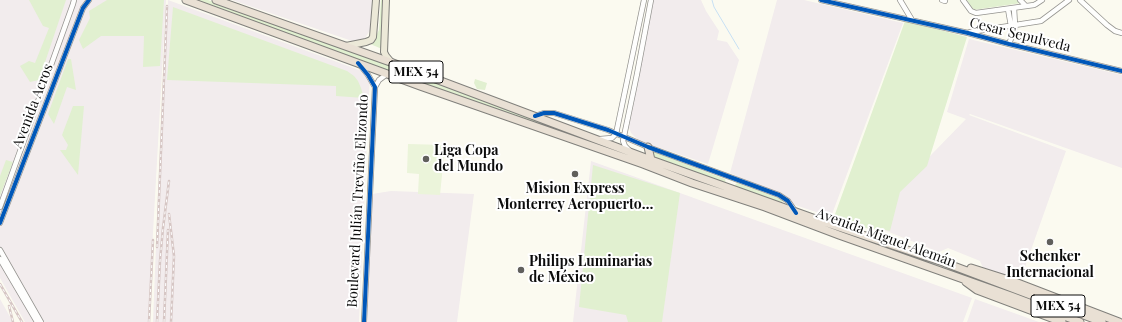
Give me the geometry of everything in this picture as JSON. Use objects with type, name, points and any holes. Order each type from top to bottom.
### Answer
[{"type":"highway","name":"Avenida Miguel Alemán","points":[[186,0],[387,74],[643,164],[692,183],[765,207],[1080,322]]},
{"type":"highway","name":"Avenida Miguel Alemán","points":[[216,0],[393,63],[796,213],[943,262],[1102,322]]},
{"type":"highway","points":[[648,147],[651,160]]},
{"type":"highway","points":[[943,262],[952,262],[1015,282],[1116,321]]},
{"type":"highway","points":[[963,279],[977,290],[1062,322]]},
{"type":"main road","points":[[345,46],[370,40],[372,37],[376,0]]},
{"type":"main road","points":[[385,0],[384,52],[393,63]]},
{"type":"street","name":"Avenida Acros","points":[[0,207],[64,32],[74,0]]},
{"type":"street","name":"Avenida Acros","points":[[0,222],[73,35],[84,8],[89,0]]},
{"type":"street","points":[[595,139],[609,139],[616,134],[644,0]]},
{"type":"street","points":[[635,154],[625,146],[623,141],[651,0]]},
{"type":"street","name":"Cesar Sepulveda","points":[[821,0],[840,2],[1122,71]]},
{"type":"street","points":[[900,0],[912,20]]},
{"type":"street","points":[[963,0],[970,11],[976,13],[1026,6],[1036,4],[1042,0]]},
{"type":"street","points":[[1020,0],[1026,6]]},
{"type":"street","points":[[968,33],[1041,21],[1069,0]]},
{"type":"street","points":[[1080,0],[1107,25],[1122,34]]},
{"type":"street","points":[[1013,25],[1014,8]]},
{"type":"street","points":[[1008,9],[1014,31],[1009,44]]},
{"type":"street","points":[[64,32],[73,35]]},
{"type":"street","points":[[56,52],[65,56]]},
{"type":"street","name":"Boulevard Julián Treviño Elizondo","points":[[358,63],[368,75],[375,87]]},
{"type":"street","name":"Boulevard Julián Treviño Elizondo","points":[[364,322],[375,87],[379,80],[387,74]]},
{"type":"street","points":[[534,116],[544,113],[554,113],[616,134],[778,195],[788,201],[796,213]]},
{"type":"street","points":[[0,250],[37,322]]},
{"type":"street","points":[[0,259],[41,322]]},
{"type":"shaded area","points":[[0,0],[166,0],[148,322],[25,322],[0,278]]},
{"type":"shaded area","points":[[168,0],[370,74],[359,322],[153,322]]},
{"type":"shaded area","points":[[232,0],[372,0],[370,30],[364,40],[355,42]]},
{"type":"shaded area","points":[[653,0],[701,0],[719,31],[717,40],[727,42],[739,60],[708,164],[642,142],[631,133],[629,127]]},
{"type":"shaded area","points":[[777,0],[804,0],[903,23],[831,217],[795,205],[730,173]]},
{"type":"shaded area","points":[[969,39],[1122,75],[1122,168],[970,114],[969,115],[1066,151],[1020,281],[983,268],[980,261],[948,248],[939,252],[884,230],[897,190],[966,119],[947,112]]},
{"type":"shaded area","points":[[591,161],[972,298],[963,322],[573,322]]},
{"type":"shaded area","points":[[391,191],[474,194],[457,322],[367,322],[372,194]]},
{"type":"shaded area","points":[[0,299],[13,322],[0,322]]},
{"type":"shaded area","points":[[975,299],[1039,322],[967,322]]},
{"type":"green space","points":[[29,0],[66,0],[39,80],[30,82],[20,66],[29,61],[35,63],[49,28],[43,26]]},
{"type":"green space","points":[[107,0],[164,0],[160,66],[143,67],[144,36],[101,36],[83,49],[79,40],[90,18],[89,11]]},
{"type":"green space","points":[[193,0],[208,0],[239,10],[561,128],[560,133],[426,85]]},
{"type":"green space","points":[[381,0],[383,0],[382,49],[368,43],[375,38],[379,30]]},
{"type":"green space","points":[[967,0],[1017,0],[1021,3],[973,10]]},
{"type":"green space","points":[[173,7],[347,71],[358,81],[364,98],[336,96],[336,86],[167,80]]},
{"type":"green space","points":[[905,21],[967,37],[927,166],[900,192],[890,231],[881,229],[872,230],[834,217]]},
{"type":"green space","points":[[68,59],[71,59],[76,90],[67,87],[54,124],[48,114]]},
{"type":"green space","points":[[475,79],[487,83],[485,90],[477,89],[474,83]]},
{"type":"green space","points":[[73,106],[84,106],[78,175],[60,150],[66,150],[68,145],[62,135]]},
{"type":"green space","name":"Liga Copa del Mundo","points":[[408,144],[445,145],[440,195],[418,194],[419,174],[407,173]]},
{"type":"green space","points":[[649,150],[725,179],[726,184],[652,156]]},
{"type":"green space","points":[[6,160],[13,162],[0,196],[0,176]]},
{"type":"green space","points":[[593,165],[680,193],[662,322],[628,322],[626,315],[579,307]]},
{"type":"green space","points":[[737,183],[783,201],[781,203],[736,187],[735,185]]},
{"type":"waterway","points":[[712,0],[714,7],[739,49]]},
{"type":"railway","points":[[157,247],[167,6]]},
{"type":"railway","points":[[157,322],[160,261],[169,181]]},
{"type":"railway","points":[[169,214],[174,256],[171,322]]},
{"type":"railway","points":[[164,322],[168,230]]},
{"type":"railway","points":[[149,322],[153,240]]},
{"type":"railway","points":[[0,284],[22,322]]},
{"type":"railway","points":[[9,306],[13,322]]},
{"type":"cycle path","points":[[0,223],[83,8],[89,0]]},
{"type":"cycle path","points":[[821,0],[968,33],[1122,71]]},
{"type":"cycle path","points":[[358,63],[368,75],[375,87],[364,322]]},
{"type":"cycle path","points":[[535,116],[544,113],[554,113],[608,130],[648,147],[779,195],[788,201],[796,213]]},
{"type":"place","name":"Liga Copa del Mundo","points":[[426,159]]},
{"type":"place","name":"Mision Express Monterrey Aeropuerto…","points":[[575,174]]},
{"type":"place","name":"Schenker Internacional","points":[[1050,242]]},
{"type":"place","name":"Philips Luminarias de México","points":[[521,270]]}]
